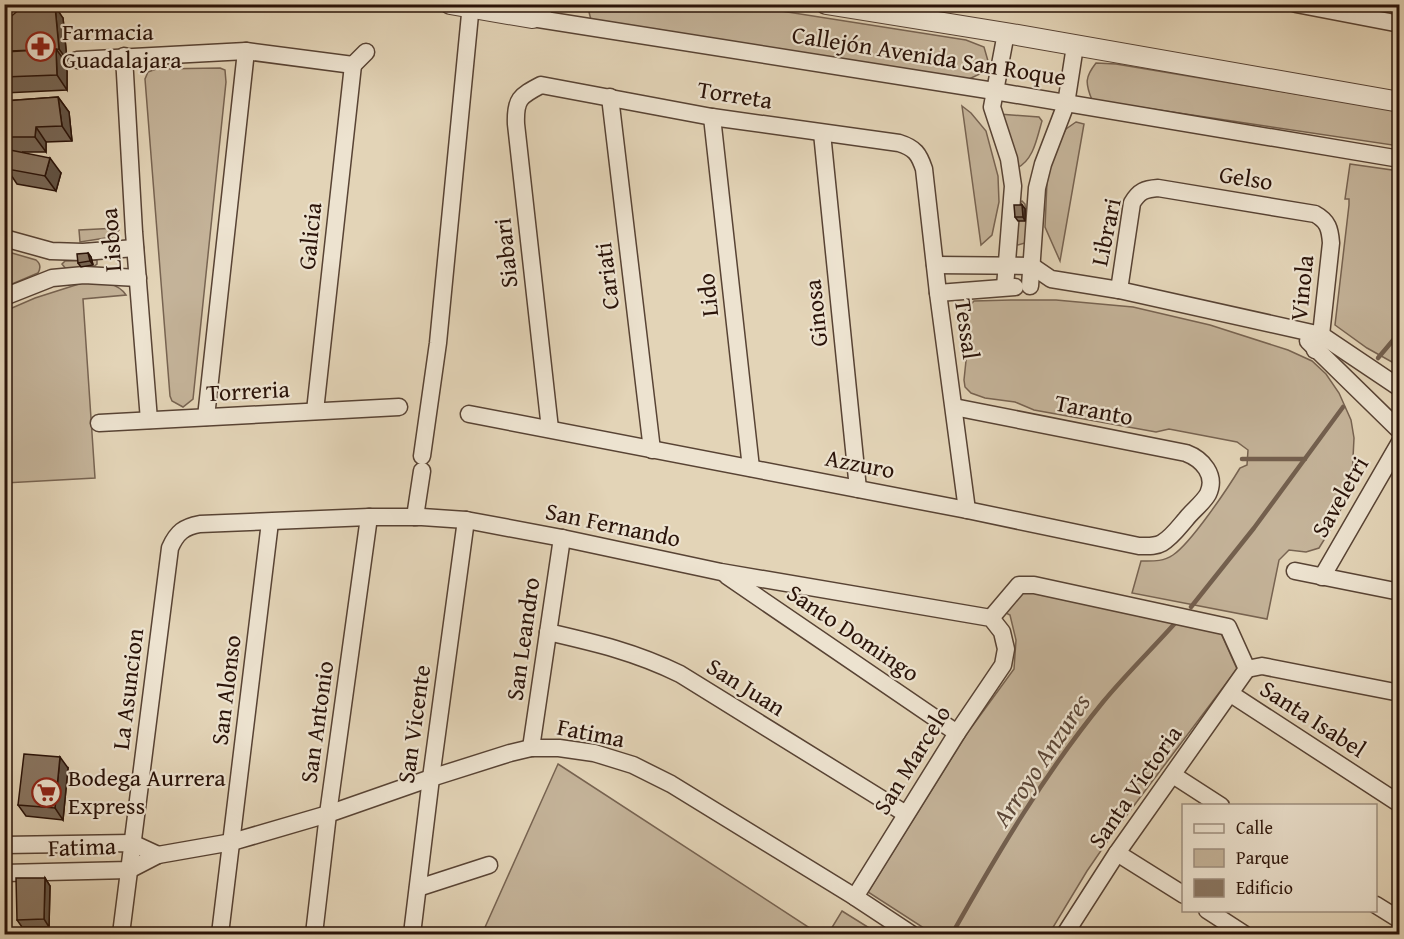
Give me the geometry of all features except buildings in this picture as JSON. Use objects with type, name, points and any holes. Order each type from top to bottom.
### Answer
[{"type":"street","name":"Callejón Avenida San Roque","points":[[450,4],[538,11],[1066,104],[1400,159]]},
{"type":"street","name":"Callejón Avenida San Roque","points":[[826,4],[1400,102]]},
{"type":"street","points":[[1305,5],[1400,24]]},
{"type":"street","points":[[416,517],[438,342],[471,6]]},
{"type":"street","points":[[1005,287],[1013,186],[1008,159],[992,107],[1006,33]]},
{"type":"street","points":[[1030,286],[1037,188],[1042,164],[1066,104],[1075,45]]},
{"type":"street","points":[[206,417],[246,51]]},
{"type":"street","points":[[77,60],[246,51],[353,65],[366,52]]},
{"type":"street","name":"Lisboa","points":[[124,56],[135,248],[149,420]]},
{"type":"street","name":"Galicia","points":[[315,411],[353,65]]},
{"type":"street","name":"Torreta","points":[[540,85],[712,117],[899,143],[912,147],[920,155]]},
{"type":"street","name":"Siabari","points":[[540,85],[525,93],[518,100],[515,111],[550,429]]},
{"type":"street","name":"Cariati","points":[[610,98],[652,450]]},
{"type":"street","name":"Lido","points":[[712,117],[751,468]]},
{"type":"street","name":"Ginosa","points":[[822,133],[858,489]]},
{"type":"street","name":"Tessal","points":[[920,155],[924,169],[967,510]]},
{"type":"street","points":[[1013,186],[1037,188]]},
{"type":"street","name":"Gelso","points":[[1147,189],[1169,190],[1316,214],[1324,219],[1330,229]]},
{"type":"street","name":"Librari","points":[[1119,290],[1132,203],[1138,193],[1147,189]]},
{"type":"street","name":"Vinola","points":[[1318,342],[1331,243],[1330,229]]},
{"type":"street","points":[[4,238],[51,251],[83,252],[135,248]]},
{"type":"street","points":[[51,251],[52,278]]},
{"type":"street","points":[[935,265],[1032,266],[1051,279],[1119,290],[1300,331],[1400,388]]},
{"type":"street","points":[[4,297],[52,278],[84,275],[138,278]]},
{"type":"street","points":[[938,293],[1030,286],[1051,279]]},
{"type":"street","points":[[1318,342],[1400,431]]},
{"type":"street","name":"Torreria","points":[[99,423],[399,407]]},
{"type":"street","name":"Taranto","points":[[954,407],[1186,453],[1198,458],[1207,468],[1211,481]]},
{"type":"street","name":"Azzuro","points":[[469,414],[967,510],[1139,546],[1161,543],[1170,537],[1208,494],[1211,481]]},
{"type":"street","name":"Saveletri","points":[[1322,577],[1400,442]]},
{"type":"street","name":"San Fernando","points":[[187,527],[200,524],[369,516],[466,520],[722,572],[991,618]]},
{"type":"street","name":"San Antonio","points":[[314,934],[369,516]]},
{"type":"street","name":"San Vicente","points":[[412,934],[466,520]]},
{"type":"street","name":"San Alonso","points":[[220,934],[270,522]]},
{"type":"street","name":"La Asuncion","points":[[121,934],[170,548],[176,535],[187,527]]},
{"type":"street","name":"San Leandro","points":[[531,748],[562,538]]},
{"type":"street","points":[[1295,571],[1400,592]]},
{"type":"street","name":"Santo Domingo","points":[[722,572],[957,733]]},
{"type":"street","points":[[991,618],[1019,585],[1034,585],[1228,627],[1247,669]]},
{"type":"street","name":"San Marcelo","points":[[855,897],[957,733],[1004,665],[1006,649],[1002,632],[991,618]]},
{"type":"street","name":"San Juan","points":[[548,632],[614,647],[648,658],[680,674],[906,814]]},
{"type":"street","name":"Santa Isabel","points":[[1247,669],[1262,666],[1400,693]]},
{"type":"street","name":"Santa Victoria","points":[[1068,934],[1117,853],[1247,669]]},
{"type":"street","name":"Santa Isabel","points":[[1231,694],[1400,804]]},
{"type":"street","name":"Fatima","points":[[4,873],[129,870],[158,855],[232,842],[328,814],[431,778],[531,748],[559,748],[594,753],[633,765],[671,784],[911,934]]},
{"type":"street","points":[[1173,775],[1218,804]]},
{"type":"street","name":"Fatima","points":[[4,845],[132,843],[158,855]]},
{"type":"street","points":[[62,845],[63,872]]},
{"type":"street","points":[[1117,853],[1182,894]]},
{"type":"street","points":[[418,888],[489,866]]},
{"type":"street","points":[[1377,906],[1400,920]]},
{"type":"street","points":[[1210,912],[1244,934]]},
{"type":"green space","points":[[587,4],[743,5],[966,40],[984,47],[988,61],[984,72],[967,80],[591,20]]},
{"type":"green space","points":[[1096,63],[1116,64],[1399,111],[1399,146],[1092,100],[1087,80]]},
{"type":"green space","points":[[220,68],[225,70],[226,82],[193,399],[183,407],[172,401],[170,396],[145,79],[148,72],[156,69]]},
{"type":"green space","points":[[962,106],[986,131],[998,176],[999,202],[992,235],[981,245]]},
{"type":"green space","points":[[999,114],[1039,117],[1042,121],[1031,154],[1017,168]]},
{"type":"green space","points":[[1076,122],[1084,124],[1060,261],[1045,227],[1047,182],[1055,149],[1066,129]]},
{"type":"green space","points":[[1350,164],[1399,171],[1399,366],[1367,348],[1335,325],[1349,205],[1349,199],[1345,199]]},
{"type":"green space","points":[[1022,201],[1025,204],[1027,224],[1025,243],[1018,245],[1012,241],[1018,204]]},
{"type":"green space","points":[[118,228],[119,230],[112,237],[80,242],[79,230]]},
{"type":"green space","points":[[5,251],[36,260],[40,266],[38,273],[5,287]]},
{"type":"green space","points":[[97,260],[97,264],[93,267],[66,269],[62,264],[65,261]]},
{"type":"green space","points":[[82,283],[112,285],[126,295],[83,299],[95,478],[5,483],[5,311],[35,298]]},
{"type":"green space","points":[[1056,300],[1133,307],[1210,325],[1288,350],[1312,361],[1326,374],[1339,393],[1351,420],[1354,438],[1352,478],[1343,505],[1319,548],[1306,552],[1289,550],[1279,560],[1267,619],[1132,593],[1141,561],[1165,559],[1181,549],[1209,514],[1240,468],[1247,465],[1248,450],[1237,442],[1169,429],[1156,432],[1034,410],[1015,402],[985,398],[971,393],[965,387],[966,336],[958,318],[974,301]]},
{"type":"green space","points":[[1022,589],[1220,631],[1237,669],[1111,836],[1049,934],[933,934],[868,892],[968,732],[1014,669],[1016,640],[1010,615],[1002,611]]},
{"type":"green space","points":[[558,764],[819,934],[482,934]]},
{"type":"green space","points":[[842,911],[879,934],[828,934]]},
{"type":"waterway","name":"Arroyo Anzures","points":[[1378,358],[1400,332]]},
{"type":"waterway","name":"Arroyo Anzures","points":[[1191,607],[1254,528],[1343,407]]},
{"type":"waterway","points":[[1242,459],[1305,459]]},
{"type":"waterway","name":"Arroyo Anzures","points":[[952,934],[1004,844],[1061,757],[1112,692],[1177,621]]},
{"type":"place","name":"Farmacia Guadalajara","points":[[41,46]]},
{"type":"place","name":"Bodega Aurrera Express","points":[[47,792]]}]
